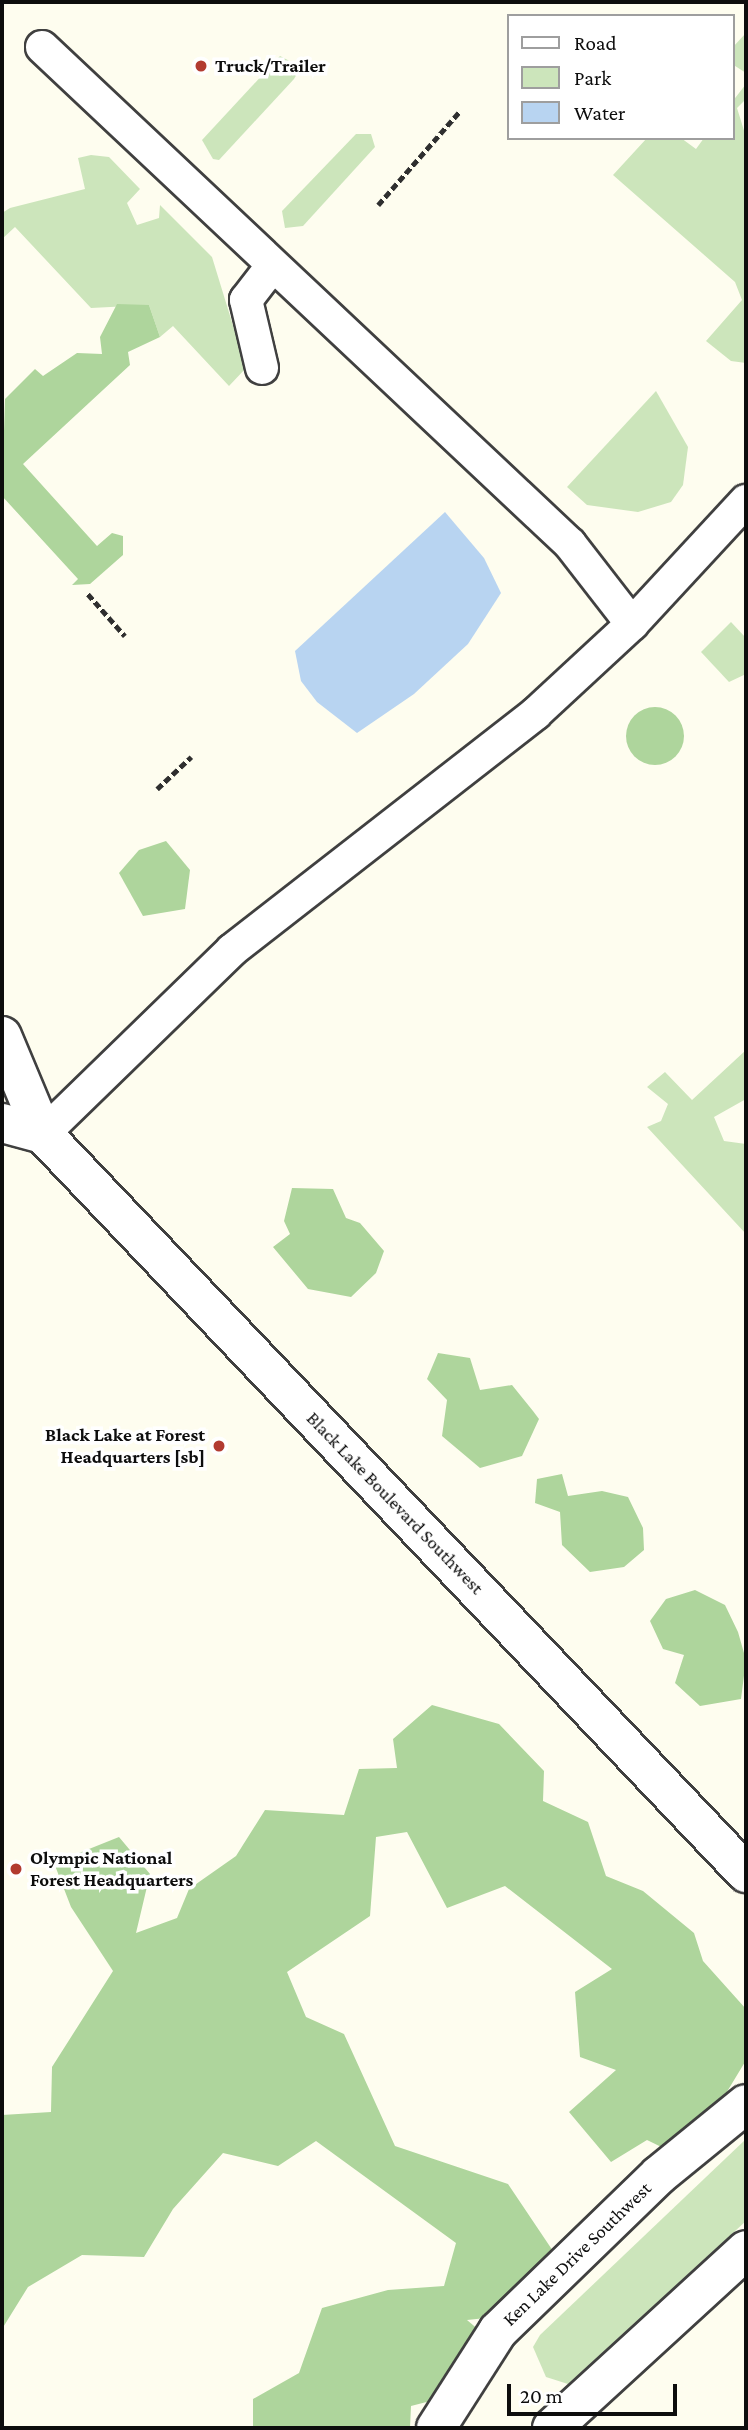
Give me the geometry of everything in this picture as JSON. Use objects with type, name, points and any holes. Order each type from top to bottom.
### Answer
[{"type":"street","name":"Black Lake Boulevard Southwest","points":[[2,1036],[43,1133],[746,1873]]},
{"type":"street","points":[[2,1123],[43,1133]]},
{"type":"street","name":"Ken Lake Drive Southwest","points":[[436,2428],[498,2331],[659,2175],[746,2104]]},
{"type":"street","points":[[552,2428],[746,2250]]},
{"type":"lane","points":[[41,47],[570,544],[632,624]]},
{"type":"lane","points":[[262,368],[246,300],[273,265]]},
{"type":"lane","points":[[43,1133],[232,950],[536,713],[632,624],[746,502]]},
{"type":"path","points":[[379,205],[460,111]]},
{"type":"path","points":[[88,594],[125,636]]},
{"type":"path","points":[[157,789],[191,757]]},
{"type":"green space","points":[[746,33],[746,73],[734,65],[734,46]]},
{"type":"green space","points":[[280,56],[301,67],[294,79],[219,160],[213,159],[202,140]]},
{"type":"green space","points":[[746,84],[746,99],[737,108],[746,137],[746,363],[731,361],[706,341],[742,300],[735,282],[613,175],[645,140],[684,140],[696,149],[703,140],[734,140],[734,99]]},
{"type":"green space","points":[[356,134],[371,134],[375,147],[303,226],[285,228],[282,211]]},
{"type":"green space","points":[[91,155],[109,157],[140,189],[127,203],[137,225],[159,218],[160,205],[212,257],[246,368],[229,386],[173,326],[160,337],[149,305],[91,308],[15,227],[2,239],[2,213],[10,208],[85,189],[78,158]]},
{"type":"green space","points":[[117,304],[149,305],[160,337],[128,352],[130,365],[23,464],[97,546],[112,533],[123,536],[123,555],[90,584],[72,585],[78,579],[2,496],[5,399],[35,369],[43,376],[77,353],[102,354],[100,337]]},
{"type":"green space","points":[[656,391],[688,447],[683,485],[671,502],[638,512],[587,505],[567,487]]},
{"type":"green space","points":[[731,622],[746,638],[746,674],[729,682],[701,652]]},
{"type":"green space","points":[[655,707],[666,709],[679,720],[684,736],[682,747],[671,760],[655,765],[644,763],[631,752],[626,736],[628,725],[639,712]]},
{"type":"green space","points":[[166,841],[190,870],[185,909],[143,916],[119,873],[139,850]]},
{"type":"green space","points":[[746,1050],[746,1099],[714,1117],[724,1141],[746,1144],[746,1234],[647,1127],[661,1121],[668,1104],[647,1087],[665,1072],[692,1100]]},
{"type":"green space","points":[[292,1188],[333,1189],[346,1218],[360,1223],[384,1251],[376,1273],[351,1297],[308,1289],[273,1247],[290,1234],[284,1221]]},
{"type":"green space","points":[[438,1353],[470,1358],[480,1390],[512,1385],[539,1419],[522,1456],[480,1468],[442,1436],[447,1400],[427,1379]]},
{"type":"green space","points":[[562,1474],[568,1496],[602,1491],[628,1497],[643,1528],[644,1550],[624,1567],[590,1572],[562,1545],[560,1512],[535,1503],[537,1479]]},
{"type":"green space","points":[[695,1590],[725,1605],[738,1632],[746,1660],[741,1699],[700,1706],[675,1683],[684,1655],[663,1649],[650,1621],[666,1599]]},
{"type":"green space","points":[[432,1705],[499,1724],[544,1771],[543,1801],[588,1822],[606,1876],[643,1891],[694,1933],[703,1961],[746,2009],[745,2062],[705,2128],[682,2157],[647,2140],[611,2162],[569,2112],[616,2070],[580,2057],[575,1992],[612,1969],[505,1886],[447,1908],[407,1832],[376,1837],[370,1916],[287,1972],[306,2017],[344,2034],[395,2146],[508,2184],[555,2254],[535,2313],[467,2320],[493,2342],[473,2390],[411,2406],[410,2428],[253,2428],[253,2399],[299,2373],[322,2308],[388,2290],[444,2286],[456,2243],[316,2141],[278,2166],[223,2153],[173,2209],[144,2257],[82,2255],[28,2287],[2,2329],[2,2115],[51,2112],[52,2067],[113,1971],[71,1907],[54,1863],[119,1837],[150,1874],[136,1933],[177,1918],[189,1889],[236,1856],[265,1810],[344,1815],[359,1769],[397,1768],[393,1739]]},
{"type":"green space","points":[[746,2139],[746,2221],[568,2384],[546,2377],[533,2347],[540,2335]]},
{"type":"water","points":[[445,512],[484,558],[501,593],[468,644],[414,694],[357,733],[317,702],[301,681],[295,651]]},
{"type":"place","name":"Truck/Trailer","points":[[201,66]]},
{"type":"place","name":"Black Lake at Forest Headquarters [sb]","points":[[219,1446]]},
{"type":"place","name":"Olympic National Forest Headquarters","points":[[16,1869]]}]
